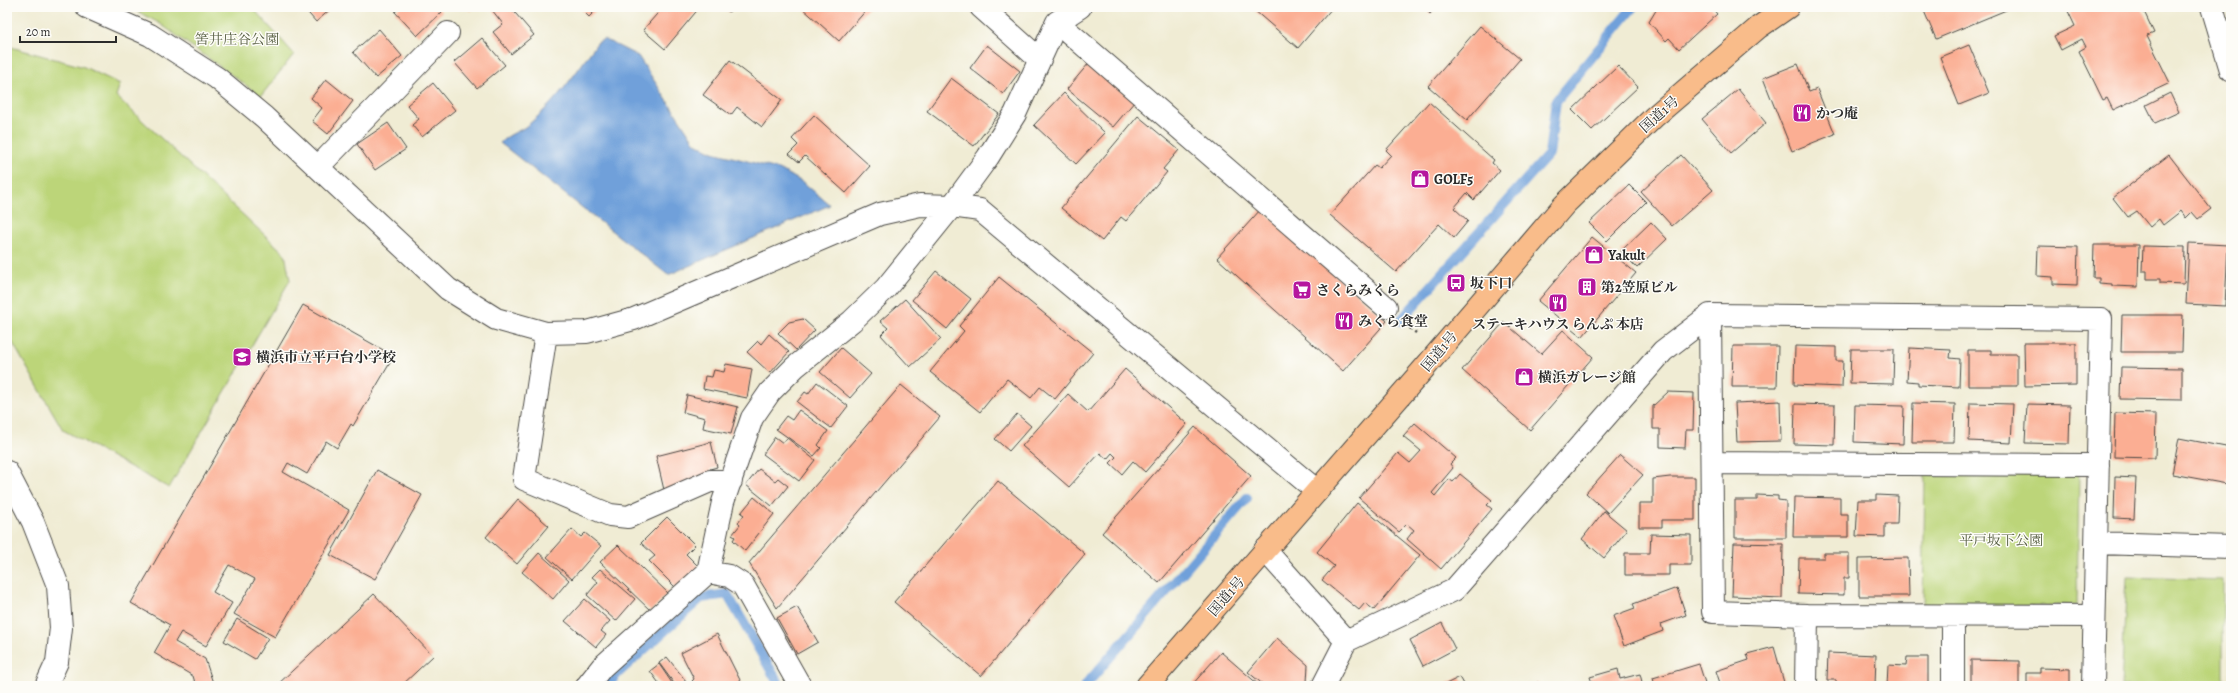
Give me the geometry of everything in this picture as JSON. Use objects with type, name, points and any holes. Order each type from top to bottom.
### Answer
[{"type":"highway","name":"国道1号","points":[[1147,686],[1564,205],[1654,117],[1759,27],[1788,7]]},
{"type":"street","points":[[87,7],[150,35],[217,78],[264,116],[448,289],[496,319],[546,333],[588,332],[634,319],[880,214],[920,205],[952,206],[980,210],[1317,491]]},
{"type":"street","points":[[981,7],[1039,59]]},
{"type":"street","points":[[587,686],[602,667],[708,572],[723,502],[752,418],[770,392],[794,367],[852,321],[886,288],[952,206],[988,157],[1015,114],[1057,22],[1080,7]]},
{"type":"street","points":[[2212,7],[2231,70]]},
{"type":"street","points":[[1057,22],[1386,307]]},
{"type":"street","points":[[318,167],[448,32]]},
{"type":"street","points":[[1710,315],[1713,612],[1807,615],[2094,616]]},
{"type":"street","points":[[1323,686],[1346,642],[1454,590],[1663,351],[1710,315],[2101,319],[2093,686]]},
{"type":"street","points":[[546,333],[524,479],[610,515],[628,517],[710,481],[730,481]]},
{"type":"street","points":[[1712,463],[2098,465]]},
{"type":"street","points":[[7,472],[33,522],[58,586],[61,628],[57,662],[46,686]]},
{"type":"street","points":[[2097,543],[2231,547]]},
{"type":"street","points":[[1265,550],[1346,642]]},
{"type":"street","points":[[708,572],[729,576],[743,586],[800,686]]},
{"type":"street","points":[[1806,686],[1807,615]]},
{"type":"street","points":[[1953,616],[1953,686]]},
{"type":"path","points":[[1412,330],[1416,333]]},
{"type":"green space","name":"筈井庄谷公園","points":[[129,7],[252,7],[294,54],[261,96],[159,23]]},
{"type":"green space","points":[[7,46],[84,67],[120,84],[116,96],[285,254],[290,280],[169,488],[63,430],[7,333]]},
{"type":"green space","name":"平戸坂下公園","points":[[2079,472],[2077,605],[1923,607],[1925,474]]},
{"type":"green space","points":[[2127,577],[2223,580],[2223,686],[2121,686]]},
{"type":"water","points":[[604,39],[638,56],[695,143],[713,152],[781,170],[804,183],[830,205],[668,275],[500,143],[506,137],[528,125],[548,107],[597,43]]},
{"type":"building","points":[[303,7],[333,7],[316,22]]},
{"type":"building","points":[[400,7],[437,7],[442,12],[417,36],[395,12]]},
{"type":"building","points":[[466,7],[474,7],[470,11]]},
{"type":"building","points":[[496,7],[510,7],[534,35],[511,54],[493,32],[503,24],[492,10]]},
{"type":"building","points":[[579,7],[599,7],[589,17]]},
{"type":"building","points":[[663,7],[700,7],[665,49],[643,30]]},
{"type":"building","points":[[723,7],[734,7],[729,12]]},
{"type":"building","points":[[801,7],[869,7],[839,41]]},
{"type":"building","points":[[1256,7],[1333,7],[1298,48],[1254,10]]},
{"type":"building","points":[[1423,7],[1436,7],[1430,14]]},
{"type":"building","points":[[1658,7],[1711,7],[1717,14],[1679,49],[1669,38],[1666,41],[1649,22]]},
{"type":"building","points":[[1926,7],[2011,8],[1936,39],[1924,11],[1927,10]]},
{"type":"building","points":[[2066,7],[2142,7],[2154,33],[2147,36],[2170,83],[2113,110],[2107,98],[2103,100],[2079,51],[2086,47],[2082,39],[2061,50],[2054,36],[2075,26]]},
{"type":"building","points":[[1480,26],[1520,59],[1467,120],[1428,86]]},
{"type":"building","points":[[379,29],[402,56],[376,78],[353,52]]},
{"type":"building","points":[[482,38],[505,65],[477,88],[454,62]]},
{"type":"building","points":[[987,45],[1020,71],[1003,94],[970,68]]},
{"type":"building","points":[[1969,45],[1989,93],[1959,105],[1940,57]]},
{"type":"building","points":[[730,60],[782,100],[762,127],[737,107],[731,115],[703,95]]},
{"type":"building","points":[[1089,63],[1135,101],[1113,127],[1067,89]]},
{"type":"building","name":"かつ庵","points":[[1798,64],[1809,92],[1817,89],[1835,134],[1792,151],[1763,78]]},
{"type":"building","points":[[1618,66],[1638,87],[1592,130],[1572,110]]},
{"type":"building","points":[[951,78],[999,114],[974,146],[927,111]]},
{"type":"building","points":[[326,79],[353,101],[328,134],[312,121],[322,108],[311,98]]},
{"type":"building","points":[[433,83],[455,110],[422,137],[412,125],[419,119],[407,105]]},
{"type":"building","points":[[1738,89],[1766,123],[1731,153],[1702,119]]},
{"type":"building","points":[[1064,93],[1105,133],[1076,164],[1034,125]]},
{"type":"building","points":[[2170,93],[2179,112],[2155,123],[2146,105]]},
{"type":"building","points":[[1429,102],[1494,160],[1492,163],[1500,170],[1474,200],[1467,193],[1454,208],[1468,221],[1454,238],[1439,224],[1396,272],[1330,215],[1375,165],[1379,168],[1391,155],[1386,150]]},
{"type":"building","points":[[814,115],[870,166],[846,193],[805,156],[799,162],[789,154],[798,145],[792,139]]},
{"type":"building","points":[[1138,116],[1179,150],[1163,169],[1167,172],[1126,221],[1121,217],[1102,241],[1061,208]]},
{"type":"building","points":[[388,123],[406,149],[375,170],[357,144]]},
{"type":"building","points":[[1681,155],[1713,190],[1672,226],[1641,192]]},
{"type":"building","points":[[2169,155],[2211,209],[2198,219],[2192,212],[2186,218],[2181,211],[2163,225],[2159,219],[2150,227],[2137,211],[2128,217],[2113,198]]},
{"type":"building","points":[[1629,185],[1646,202],[1607,241],[1589,223]]},
{"type":"building","name":"さくらみくら","points":[[1261,209],[1387,321],[1343,371],[1217,258]]},
{"type":"building","points":[[1651,222],[1667,239],[1637,268],[1621,251]]},
{"type":"building","name":"第2笠原ビル","points":[[1592,237],[1636,273],[1582,337],[1538,301]]},
{"type":"building","points":[[2189,243],[2228,245],[2225,306],[2186,304]]},
{"type":"building","points":[[2094,245],[2139,245],[2138,287],[2112,286],[2112,284],[2099,283],[2099,278],[2093,278]]},
{"type":"building","points":[[2038,246],[2078,247],[2077,285],[2053,284],[2053,277],[2037,276]]},
{"type":"building","points":[[2143,246],[2185,247],[2184,284],[2160,283],[2160,279],[2147,279],[2147,271],[2142,271]]},
{"type":"building","points":[[936,271],[971,299],[947,329],[912,300]]},
{"type":"building","points":[[999,277],[1093,353],[1055,399],[1040,387],[1031,398],[1007,379],[980,412],[930,372],[964,331],[959,326]]},
{"type":"building","points":[[905,299],[941,339],[910,367],[881,335],[888,328],[880,321]]},
{"type":"building","points":[[303,305],[394,356],[353,426],[351,424],[337,448],[326,441],[307,474],[288,463],[283,472],[349,510],[275,637],[234,614],[255,579],[229,565],[213,592],[232,603],[206,646],[181,632],[175,642],[205,659],[214,686],[196,686],[193,676],[154,653],[170,625],[131,603]]},
{"type":"building","points":[[2122,315],[2183,315],[2182,352],[2121,352]]},
{"type":"building","points":[[803,319],[815,330],[796,350],[778,333],[789,322]]},
{"type":"building","points":[[1504,322],[1541,354],[1563,330],[1593,357],[1530,430],[1462,370]]},
{"type":"building","points":[[769,334],[789,352],[770,373],[747,352],[758,341],[761,344]]},
{"type":"building","points":[[2024,343],[2076,343],[2076,385],[2025,386]]},
{"type":"building","points":[[1733,346],[1778,346],[1777,387],[1732,387]]},
{"type":"building","points":[[1795,346],[1836,347],[1836,361],[1843,361],[1842,387],[1794,385]]},
{"type":"building","points":[[841,348],[871,374],[850,398],[820,372]]},
{"type":"building","points":[[1909,348],[1951,350],[1950,358],[1960,359],[1959,387],[1918,385],[1918,382],[1907,381]]},
{"type":"building","points":[[1851,349],[1894,349],[1893,384],[1850,383]]},
{"type":"building","points":[[1968,350],[1991,350],[1991,354],[2017,354],[2017,386],[1968,386]]},
{"type":"building","points":[[726,364],[752,369],[747,398],[703,389],[705,376],[712,377],[714,370],[724,372]]},
{"type":"building","points":[[2121,367],[2182,368],[2182,400],[2120,399]]},
{"type":"building","points":[[1125,369],[1187,424],[1145,472],[1133,461],[1122,474],[1110,463],[1116,457],[1112,453],[1107,459],[1100,453],[1069,487],[1022,446],[1068,394],[1088,412]]},
{"type":"building","points":[[817,382],[848,406],[831,428],[797,402],[805,392],[808,394]]},
{"type":"building","points":[[901,385],[940,417],[777,608],[749,563]]},
{"type":"building","points":[[1668,392],[1694,393],[1693,430],[1686,430],[1685,448],[1660,447],[1660,429],[1653,429],[1653,406]]},
{"type":"building","points":[[687,395],[738,407],[731,434],[703,428],[705,418],[683,412]]},
{"type":"building","points":[[1780,401],[1781,441],[1737,442],[1735,403]]},
{"type":"building","points":[[1913,403],[1955,404],[1954,442],[1912,442]]},
{"type":"building","points":[[1970,403],[2013,404],[2011,443],[1969,441]]},
{"type":"building","points":[[1795,404],[1835,405],[1834,445],[1794,444]]},
{"type":"building","points":[[2027,404],[2070,405],[2069,444],[2025,443]]},
{"type":"building","points":[[1855,405],[1904,406],[1903,444],[1854,442]]},
{"type":"building","points":[[799,410],[828,431],[818,445],[821,448],[814,456],[776,429],[786,416],[792,420]]},
{"type":"building","points":[[2115,413],[2156,414],[2155,458],[2114,457]]},
{"type":"building","points":[[1017,414],[1031,426],[1009,451],[995,439]]},
{"type":"building","points":[[1415,423],[1456,458],[1450,464],[1453,468],[1432,493],[1435,496],[1449,479],[1453,482],[1460,474],[1492,500],[1487,505],[1492,509],[1441,569],[1407,539],[1414,530],[1407,524],[1399,532],[1359,498],[1398,453],[1410,463],[1421,451],[1403,436]]},
{"type":"building","points":[[1195,427],[1251,476],[1159,583],[1102,533]]},
{"type":"building","points":[[775,437],[783,443],[787,438],[815,460],[799,481],[763,454]]},
{"type":"building","points":[[2179,438],[2231,448],[2231,465],[2227,484],[2172,474]]},
{"type":"building","points":[[711,442],[717,467],[710,469],[712,477],[664,490],[656,456]]},
{"type":"building","points":[[1620,455],[1643,475],[1608,513],[1586,493]]},
{"type":"building","points":[[759,469],[775,481],[778,478],[788,486],[772,506],[746,485]]},
{"type":"building","points":[[377,470],[422,495],[375,579],[330,555]]},
{"type":"building","points":[[1695,477],[1695,520],[1662,520],[1662,527],[1639,527],[1639,503],[1653,503],[1653,479]]},
{"type":"building","points":[[2115,477],[2136,478],[2134,519],[2114,518]]},
{"type":"building","points":[[998,481],[1085,554],[981,676],[894,602]]},
{"type":"building","points":[[1757,495],[1778,496],[1778,500],[1786,501],[1786,538],[1735,538],[1735,500],[1757,500]]},
{"type":"building","points":[[1876,495],[1898,496],[1897,524],[1885,524],[1885,537],[1856,536],[1858,500],[1876,500]]},
{"type":"building","points":[[754,497],[774,514],[745,551],[733,540],[735,537],[732,535],[740,525],[738,523],[744,515],[741,513]]},
{"type":"building","points":[[1794,497],[1840,498],[1840,514],[1848,514],[1848,537],[1793,537]]},
{"type":"building","points":[[518,499],[549,526],[517,564],[486,537]]},
{"type":"building","points":[[1357,503],[1420,555],[1374,610],[1365,603],[1359,610],[1322,580],[1334,566],[1317,552]]},
{"type":"building","points":[[1604,511],[1627,530],[1604,558],[1582,539]]},
{"type":"building","points":[[667,517],[695,545],[686,554],[700,568],[678,590],[649,561],[655,556],[641,543]]},
{"type":"building","points":[[572,529],[581,537],[585,533],[601,546],[572,579],[547,557]]},
{"type":"building","points":[[1651,534],[1691,535],[1691,565],[1669,565],[1669,575],[1625,575],[1625,553],[1650,553]]},
{"type":"building","points":[[1734,543],[1783,544],[1782,598],[1732,596]]},
{"type":"building","points":[[618,545],[668,593],[651,611],[600,562]]},
{"type":"building","points":[[539,553],[569,580],[553,599],[522,572]]},
{"type":"building","points":[[1824,553],[1849,553],[1849,578],[1844,578],[1844,595],[1798,594],[1799,558],[1824,558]]},
{"type":"building","points":[[1908,558],[1909,596],[1859,596],[1859,559]]},
{"type":"building","points":[[600,569],[635,599],[616,621],[587,595],[598,582],[592,577]]},
{"type":"building","points":[[1677,588],[1686,615],[1661,624],[1663,631],[1624,646],[1613,616],[1635,608],[1633,604]]},
{"type":"building","points":[[374,594],[433,656],[401,686],[276,686]]},
{"type":"building","points":[[585,599],[610,621],[601,631],[606,635],[596,647],[565,621]]},
{"type":"building","points":[[797,607],[818,642],[797,654],[777,618]]},
{"type":"building","points":[[237,619],[268,638],[255,659],[224,641]]},
{"type":"building","points":[[1442,623],[1455,649],[1423,666],[1410,640]]},
{"type":"building","points":[[717,634],[743,686],[695,686],[692,681],[694,679],[681,653]]},
{"type":"building","points":[[1277,638],[1308,665],[1307,682],[1304,686],[1265,686],[1248,672]]},
{"type":"building","points":[[1774,647],[1785,686],[1721,686],[1716,671],[1749,660],[1747,654]]},
{"type":"building","points":[[1221,652],[1260,686],[1191,686]]},
{"type":"building","points":[[1828,653],[1876,655],[1875,686],[1836,686],[1836,680],[1827,680]]},
{"type":"building","points":[[667,657],[686,681],[679,686],[676,686],[659,663]]},
{"type":"building","points":[[1907,657],[1928,657],[1928,686],[1887,686],[1888,665],[1906,666]]},
{"type":"building","points":[[1971,660],[2019,661],[2019,686],[1971,686]]},
{"type":"building","points":[[659,664],[674,686],[661,686],[650,671]]},
{"type":"building","points":[[1699,664],[1706,686],[1655,686],[1653,678]]},
{"type":"building","points":[[2040,668],[2070,669],[2070,686],[2027,686],[2027,673],[2040,673]]},
{"type":"building","points":[[1618,669],[1620,679],[1640,674],[1643,686],[1593,686],[1590,677]]},
{"type":"building","points":[[1460,677],[1465,686],[1442,686]]},
{"type":"building","points":[[1538,682],[1540,686],[1531,686]]},
{"type":"waterway","points":[[1400,321],[1549,154],[1556,101],[1633,7]]},
{"type":"waterway","points":[[1085,686],[1247,498]]},
{"type":"waterway","points":[[607,686],[618,673],[701,598],[727,594],[780,686]]},
{"type":"place","name":"かつ庵","points":[[1802,113]]},
{"type":"place","name":"GOLF5","points":[[1420,179]]},
{"type":"place","name":"Yakult","points":[[1594,255]]},
{"type":"place","name":"坂下口","points":[[1456,283]]},
{"type":"place","name":"第2笠原ビル","points":[[1587,287]]},
{"type":"place","name":"さくらみくら","points":[[1302,290]]},
{"type":"place","name":"ステーキハウス らんぷ 本店","points":[[1558,303]]},
{"type":"place","name":"みくら食堂","points":[[1344,321]]},
{"type":"place","name":"横浜市立平戸台小学校","points":[[242,357]]},
{"type":"place","name":"横浜ガレージ館","points":[[1524,377]]}]
